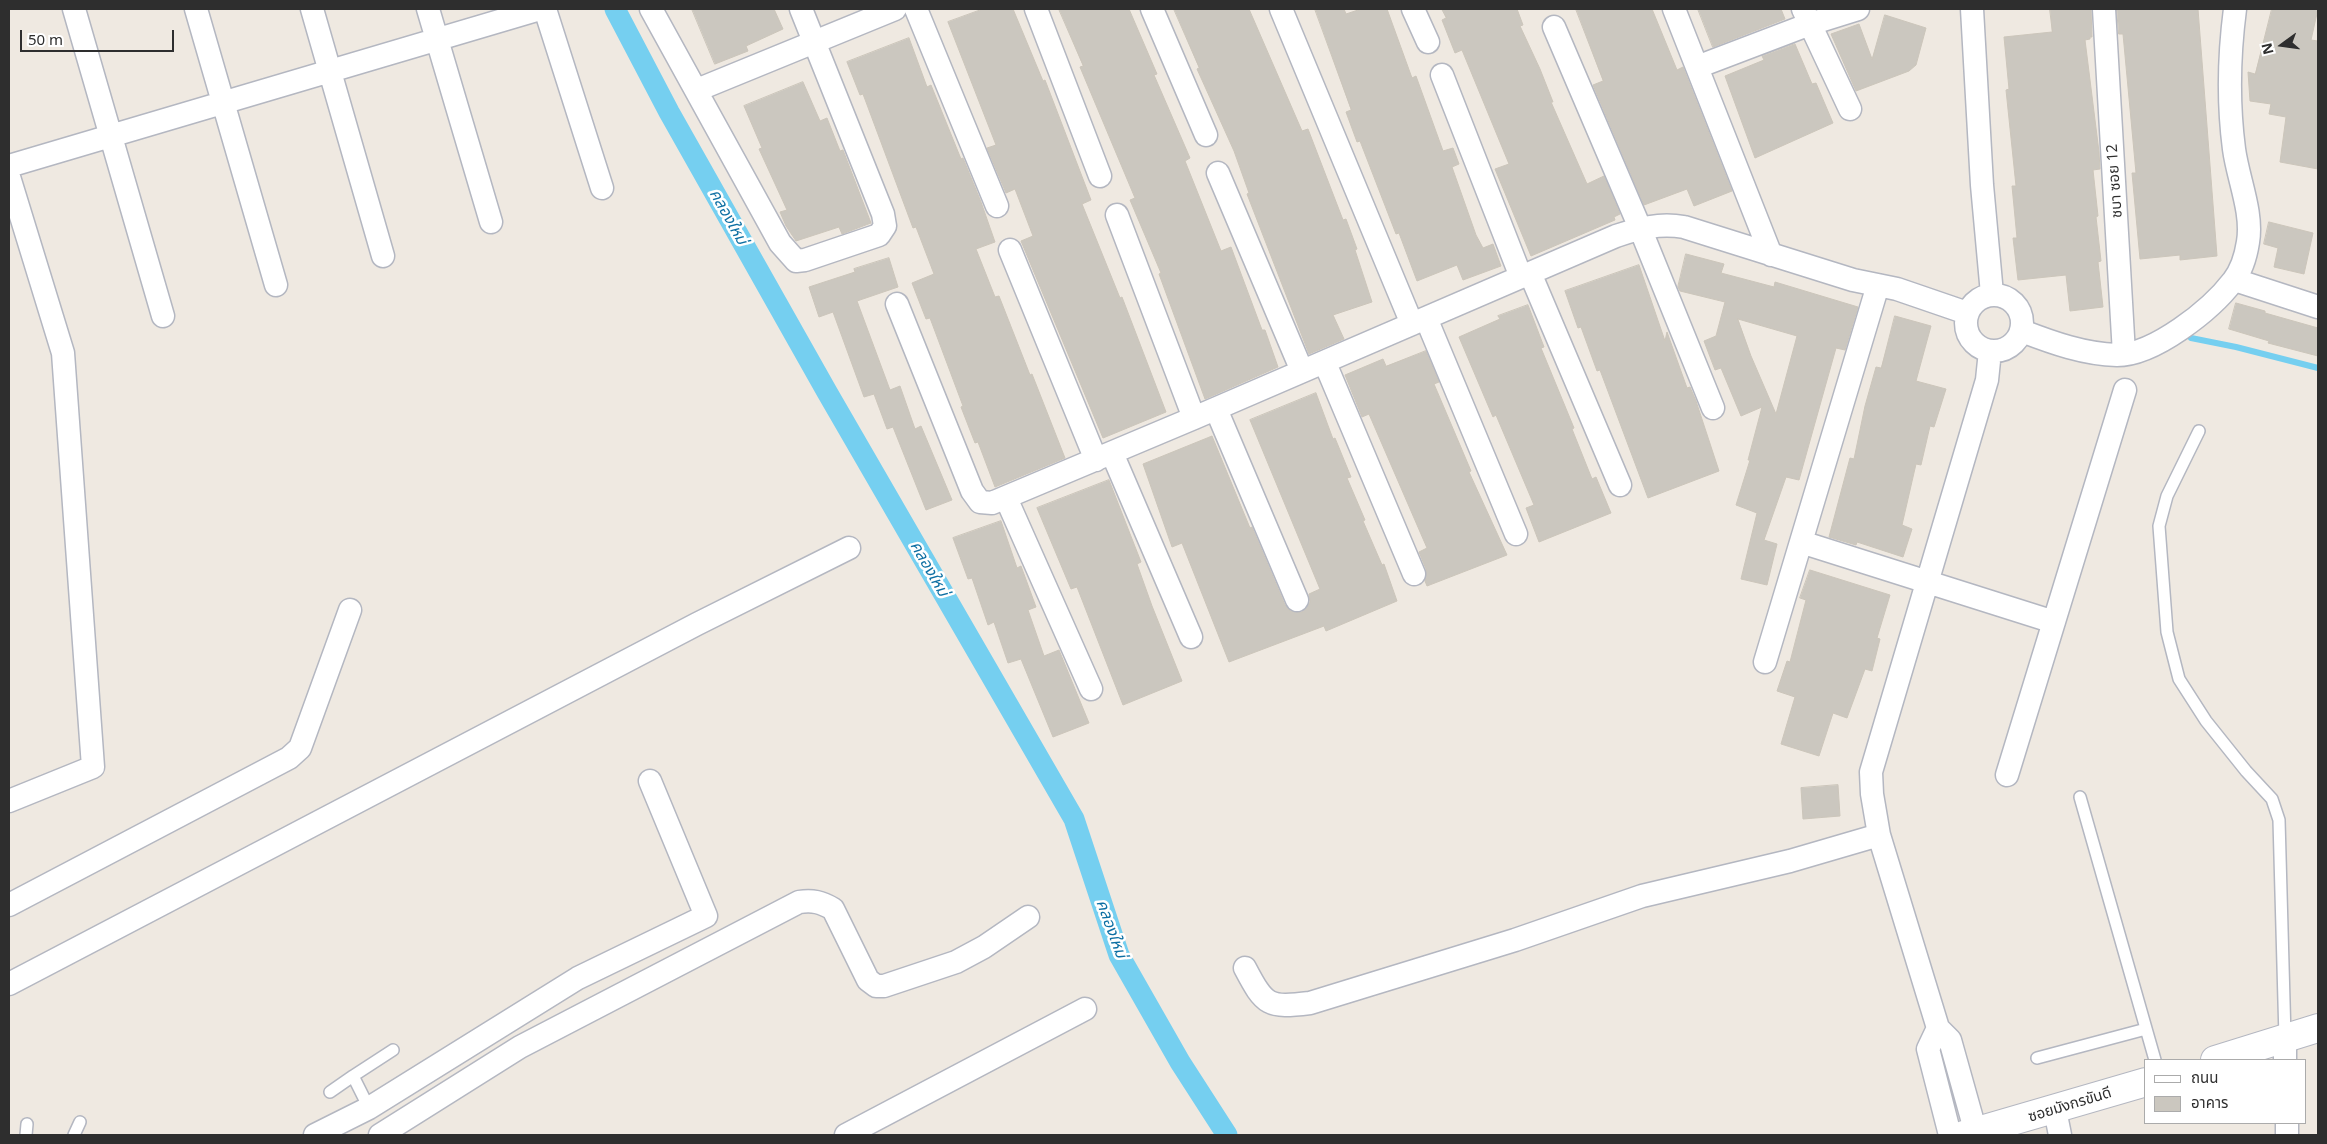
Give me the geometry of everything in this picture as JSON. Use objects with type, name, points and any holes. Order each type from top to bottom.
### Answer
[{"type":"street","points":[[74,9],[163,316]]},
{"type":"street","points":[[196,9],[276,285]]},
{"type":"street","points":[[312,9],[384,256]]},
{"type":"street","points":[[428,9],[491,222]]},
{"type":"street","points":[[9,166],[540,9]]},
{"type":"street","points":[[546,9],[602,188]]},
{"type":"street","points":[[651,9],[780,243],[796,261],[805,260],[879,235],[885,226],[883,214],[816,42],[801,9]]},
{"type":"street","points":[[697,90],[895,9]]},
{"type":"street","points":[[916,9],[997,206]]},
{"type":"street","points":[[1036,9],[1100,176]]},
{"type":"street","points":[[1152,9],[1206,135]]},
{"type":"street","points":[[1281,9],[1419,321],[1516,534]]},
{"type":"street","points":[[1414,9],[1428,42]]},
{"type":"street","points":[[1674,9],[1771,255]]},
{"type":"street","points":[[1697,67],[1806,17],[1858,9]]},
{"type":"street","points":[[1972,9],[1982,185],[1992,294]]},
{"type":"street","name":"ชบา ซอย 12","points":[[2104,9],[2124,354]]},
{"type":"street","points":[[2022,332],[2061,346],[2091,352],[2124,354],[2138,352],[2162,341],[2189,323],[2234,280],[2240,269],[2248,242],[2248,221],[2234,149],[2231,110],[2230,62],[2235,9]]},
{"type":"street","points":[[1806,17],[1850,109]]},
{"type":"street","points":[[1554,27],[1640,228],[1713,408]]},
{"type":"street","points":[[1442,75],[1526,275],[1620,485]]},
{"type":"street","points":[[1218,173],[1302,371]]},
{"type":"street","points":[[9,177],[63,353],[93,767],[9,801]]},
{"type":"street","points":[[1117,215],[1194,418]]},
{"type":"street","points":[[897,304],[972,491],[980,502],[992,503],[1324,363],[1616,236],[1640,228],[1665,224],[1684,227],[1746,245],[1771,255],[1968,313]]},
{"type":"street","points":[[1010,250],[1104,457],[1191,637]]},
{"type":"street","points":[[2234,280],[2318,307]]},
{"type":"street","points":[[1765,662],[1878,285]]},
{"type":"street","points":[[1992,294],[2006,296],[2017,305],[2023,318],[2022,332],[2015,343],[2004,350],[1990,351],[1978,346],[1969,336],[1966,323],[1968,313],[1978,300],[1992,294]]},
{"type":"street","points":[[1964,1135],[1950,1040],[1938,1028],[1879,835],[1872,794],[1871,772],[1987,380],[1990,351]]},
{"type":"street","points":[[1324,363],[1414,574]]},
{"type":"street","points":[[2007,776],[2125,390]]},
{"type":"street","points":[[1216,409],[1297,600]]},
{"type":"street","points":[[1006,498],[1091,689]]},
{"type":"street","points":[[1801,542],[2054,622]]},
{"type":"street","points":[[9,984],[697,624],[849,548]]},
{"type":"street","points":[[9,904],[289,758],[300,748],[350,610]]},
{"type":"street","points":[[315,1135],[351,1127],[369,1108],[578,978],[706,916],[650,782]]},
{"type":"street","points":[[1245,968],[1255,987],[1266,1000],[1282,1006],[1310,1003],[1515,940],[1642,896],[1790,861],[1879,835]]},
{"type":"street","points":[[380,1135],[520,1047],[799,902],[811,900],[822,902],[833,909],[868,980],[876,986],[884,986],[956,962],[1028,917]]},
{"type":"street","points":[[846,1135],[1085,1009]]},
{"type":"street","points":[[2221,1059],[2285,1049],[2318,1028]]},
{"type":"street","name":"ซอยมังกรขันดี","points":[[1964,1135],[2057,1123],[2144,1083]]},
{"type":"lane","points":[[2199,431],[2167,496],[2159,526],[2167,632],[2179,679],[2206,721],[2246,771],[2272,799],[2279,820],[2285,1049]]},
{"type":"lane","points":[[2080,797],[2155,1059]]},
{"type":"lane","points":[[2036,1058],[2146,1029]]},
{"type":"lane","points":[[330,1092],[393,1050]]},
{"type":"lane","points":[[352,1076],[369,1108]]},
{"type":"lane","points":[[74,1135],[80,1122]]},
{"type":"building","points":[[692,9],[774,9],[783,29],[746,46],[748,51],[715,64]]},
{"type":"building","points":[[983,9],[1013,9],[1043,81],[1045,80],[1091,200],[1082,204],[1120,298],[1122,297],[1166,412],[1103,438],[1021,241],[1033,236],[1015,189],[1006,193],[987,148],[996,145],[948,22]]},
{"type":"building","points":[[1059,9],[1129,9],[1157,74],[1154,75],[1190,158],[1185,161],[1221,251],[1231,247],[1278,367],[1205,399],[1159,274],[1161,273],[1130,200],[1135,198],[1080,67],[1083,66]]},
{"type":"building","points":[[1174,9],[1249,9],[1302,131],[1308,129],[1343,220],[1346,219],[1357,249],[1355,250],[1372,302],[1333,315],[1344,339],[1309,354],[1247,194],[1249,193],[1234,151],[1197,69],[1199,68]]},
{"type":"building","points":[[1315,9],[1344,9],[1346,14],[1361,9],[1387,9],[1412,78],[1416,76],[1443,151],[1453,148],[1459,164],[1452,167],[1476,235],[1483,248],[1493,244],[1501,266],[1463,280],[1457,265],[1417,281],[1399,233],[1396,234],[1360,141],[1357,142],[1346,112],[1351,110]]},
{"type":"building","points":[[1442,9],[1517,9],[1523,25],[1520,26],[1540,69],[1553,102],[1551,102],[1587,184],[1604,176],[1620,214],[1614,217],[1615,220],[1531,256],[1495,169],[1509,164],[1462,50],[1455,53],[1442,20],[1446,18]]},
{"type":"building","points":[[1576,9],[1652,9],[1677,70],[1683,67],[1732,191],[1694,206],[1687,189],[1644,205],[1593,85],[1603,81]]},
{"type":"building","points":[[1698,9],[1781,9],[1785,19],[1713,47]]},
{"type":"building","points":[[2050,9],[2091,9],[2092,37],[2085,40],[2099,152],[2100,169],[2093,170],[2101,261],[2098,262],[2103,307],[2070,311],[2066,275],[2018,280],[2013,238],[2017,238],[2012,186],[2016,186],[2006,90],[2009,89],[2004,37],[2052,32]]},
{"type":"building","points":[[2117,9],[2198,9],[2217,256],[2180,260],[2180,255],[2140,259],[2132,173],[2136,173],[2123,34],[2119,34]]},
{"type":"building","points":[[2272,9],[2318,9],[2311,40],[2318,41],[2318,169],[2280,162],[2286,117],[2269,114],[2271,104],[2250,101],[2248,72],[2255,74]]},
{"type":"building","points":[[1885,15],[1926,28],[1916,65],[1909,71],[1856,91],[1831,34],[1859,24],[1872,59]]},
{"type":"building","points":[[909,38],[927,87],[931,85],[961,159],[963,158],[995,242],[976,249],[995,297],[999,296],[1065,458],[995,487],[978,442],[975,443],[961,407],[963,406],[930,318],[926,319],[912,283],[934,274],[916,227],[913,228],[863,94],[860,95],[847,62]]},
{"type":"building","points":[[1795,44],[1812,84],[1816,83],[1833,123],[1755,158],[1725,76],[1764,60],[1762,56]]},
{"type":"building","points":[[803,82],[820,121],[827,118],[840,151],[843,150],[871,223],[842,234],[839,227],[796,241],[786,226],[780,212],[787,210],[759,149],[762,148],[744,106]]},
{"type":"building","points":[[2269,222],[2313,233],[2304,274],[2274,267],[2278,248],[2264,244]]},
{"type":"building","points":[[1686,254],[1724,264],[1721,273],[1774,287],[1775,282],[1858,307],[1845,350],[1836,348],[1799,480],[1786,477],[1764,540],[1777,544],[1767,585],[1741,579],[1757,513],[1736,505],[1750,460],[1748,460],[1762,407],[1741,416],[1721,368],[1715,370],[1704,341],[1716,336],[1725,302],[1680,291],[1678,287]],"holes":[[[1738,319],[1797,336],[1776,414],[1751,356]]]},
{"type":"building","points":[[889,258],[898,287],[857,301],[890,390],[900,386],[915,429],[921,426],[952,500],[926,510],[893,427],[887,429],[874,394],[864,397],[833,312],[819,317],[809,287],[855,272],[854,269]]},
{"type":"building","points":[[1639,265],[1665,341],[1667,332],[1687,388],[1690,387],[1696,401],[1719,471],[1648,498],[1600,370],[1597,371],[1581,327],[1578,328],[1565,291]]},
{"type":"building","points":[[2236,303],[2318,328],[2318,356],[2268,343],[2269,341],[2229,329]]},
{"type":"building","points":[[1528,305],[1544,347],[1541,348],[1574,428],[1572,429],[1592,479],[1596,477],[1611,513],[1539,542],[1526,508],[1534,505],[1496,415],[1493,417],[1459,337],[1500,319],[1498,316]]},
{"type":"building","points":[[1895,316],[1931,326],[1916,381],[1946,389],[1934,427],[1930,426],[1921,465],[1916,464],[1902,525],[1912,529],[1903,557],[1857,542],[1856,545],[1829,537],[1850,458],[1854,459],[1865,406],[1876,367],[1881,368]]},
{"type":"building","points":[[1426,351],[1439,382],[1434,384],[1471,471],[1469,472],[1507,555],[1427,586],[1425,581],[1426,569],[1419,552],[1427,548],[1369,414],[1362,417],[1345,375],[1383,359],[1386,366]]},
{"type":"building","points":[[1316,393],[1333,439],[1335,438],[1351,477],[1347,478],[1365,520],[1363,521],[1382,565],[1384,564],[1397,601],[1326,631],[1324,626],[1229,662],[1182,543],[1172,547],[1143,464],[1212,436],[1250,528],[1252,527],[1285,605],[1290,611],[1302,612],[1310,602],[1309,594],[1320,589],[1250,420]]},
{"type":"building","points":[[1109,480],[1141,562],[1137,564],[1152,606],[1182,681],[1123,705],[1077,587],[1071,589],[1037,508]]},
{"type":"building","points":[[1001,521],[1017,568],[1021,566],[1036,607],[1028,610],[1044,656],[1059,650],[1089,723],[1053,737],[1021,659],[1008,663],[994,622],[988,625],[972,578],[968,579],[953,538]]},
{"type":"building","points":[[1810,570],[1890,595],[1877,638],[1880,639],[1872,671],[1865,669],[1847,718],[1833,713],[1819,756],[1781,744],[1795,697],[1777,691],[1787,661],[1790,662],[1806,600],[1800,598]]},
{"type":"building","points":[[1838,785],[1840,816],[1803,819],[1801,788]]},
{"type":"waterway","name":"คลองใหม่","points":[[615,9],[669,112],[827,392],[1074,819],[1119,955],[1180,1062],[1227,1135]]},
{"type":"waterway","points":[[2191,338],[2236,347],[2318,368]]}]
